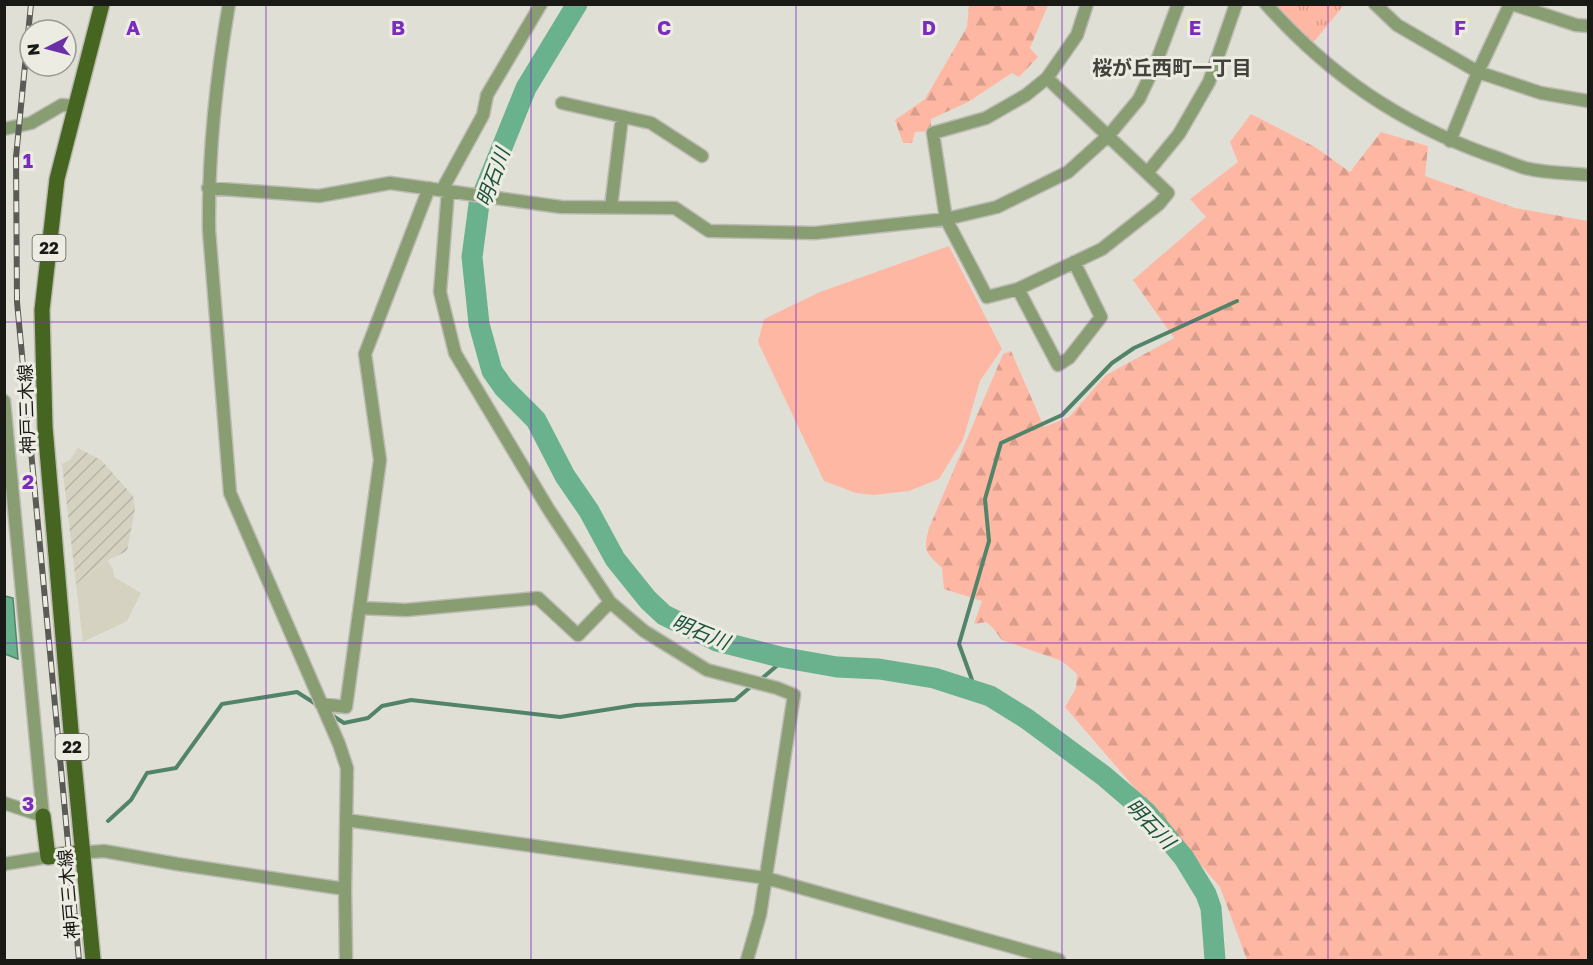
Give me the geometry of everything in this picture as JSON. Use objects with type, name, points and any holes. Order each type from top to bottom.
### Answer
[{"type":"main road","name":"神戸三木線","points":[[93,960],[80,853],[45,427],[42,310],[57,179],[102,4]]},
{"type":"main road","points":[[43,816],[48,857],[80,853]]},
{"type":"street","points":[[229,4],[221,51],[208,188],[208,230],[230,493],[339,744],[347,768],[346,960]]},
{"type":"street","points":[[541,4],[487,95],[483,115],[445,190],[440,292],[455,353],[549,510],[610,602],[644,631],[707,670],[777,688],[794,695],[760,915],[747,960]]},
{"type":"street","points":[[1047,78],[1168,193],[1159,204],[1102,249],[1018,290],[987,297],[946,219],[933,133],[986,118],[1026,95],[1047,78],[1077,35],[1087,4]]},
{"type":"street","points":[[208,188],[319,196],[390,183],[561,207],[675,208],[709,231],[815,234],[946,219],[997,207],[1068,172],[1109,135],[1139,99],[1156,63],[1178,4]]},
{"type":"street","points":[[1147,173],[1179,134],[1209,82],[1236,4]]},
{"type":"street","points":[[1266,4],[1295,37],[1344,79],[1417,125],[1450,141],[1526,168],[1588,175]]},
{"type":"street","points":[[1375,4],[1397,25],[1478,72],[1541,93],[1588,101]]},
{"type":"street","points":[[1450,141],[1478,72],[1511,4],[1588,27]]},
{"type":"street","points":[[562,103],[651,123],[702,156]]},
{"type":"street","points":[[4,129],[31,123],[62,105],[75,106]]},
{"type":"street","points":[[611,207],[622,117]]},
{"type":"street","points":[[321,704],[346,707],[380,460],[365,354],[429,188]]},
{"type":"street","points":[[1018,290],[1058,365],[1069,358],[1101,316],[1074,262]]},
{"type":"street","points":[[4,804],[43,816],[5,403]]},
{"type":"street","points":[[360,608],[406,610],[538,598],[578,635],[610,602]]},
{"type":"street","points":[[346,820],[766,878],[1059,960]]},
{"type":"street","points":[[80,853],[104,851],[345,889]]},
{"type":"street","points":[[4,864],[48,857]]},
{"type":"shaded area","points":[[78,448],[101,460],[133,496],[135,509],[127,551],[104,562],[76,584],[62,464],[70,460]]},
{"type":"shaded area","points":[[107,560],[113,569],[114,577],[141,593],[127,621],[83,642],[76,584]]},
{"type":"shaded area","points":[[5,596],[13,598],[18,659],[5,654]]},
{"type":"green space","points":[[969,5],[1048,5],[1030,48],[1038,57],[1019,77],[1012,73],[968,102],[931,119],[931,131],[915,132],[912,143],[903,143],[895,120],[925,99],[967,27]]},
{"type":"green space","points":[[1275,5],[1344,5],[1312,44]]},
{"type":"green space","points":[[1251,114],[1315,147],[1350,172],[1381,132],[1428,146],[1425,176],[1515,208],[1588,221],[1588,960],[1247,960],[1220,887],[1065,707],[1076,688],[1077,674],[1062,661],[1002,640],[986,622],[974,624],[982,601],[944,589],[942,568],[927,551],[929,528],[1003,354],[1011,351],[1044,427],[1069,417],[1106,375],[1174,338],[1133,280],[1206,217],[1190,199],[1238,162],[1230,142]]},
{"type":"green space","points":[[949,246],[1002,349],[980,381],[963,440],[939,479],[909,491],[874,495],[856,493],[824,481],[758,342],[764,319],[820,292]]},
{"type":"waterway","name":"明石川","points":[[577,4],[526,88],[479,204],[472,257],[479,324],[492,371],[504,388],[536,420],[565,476],[589,511],[615,559],[648,600],[664,615],[717,641],[780,657],[837,667],[879,669],[934,678],[990,696],[1027,719],[1104,776],[1146,812],[1184,858],[1206,894],[1211,908],[1215,960]]},
{"type":"waterway","points":[[976,691],[959,644],[989,541],[985,499],[1001,443],[1062,415],[1112,363],[1134,348],[1237,301]]},
{"type":"waterway","points":[[760,680],[786,658]]},
{"type":"waterway","points":[[330,714],[344,723],[368,718],[382,706],[411,700],[560,717],[636,705],[735,700],[754,684]]},
{"type":"waterway","points":[[108,821],[131,800],[147,773],[176,768],[222,704],[297,692],[319,706]]},
{"type":"railway","points":[[31,4],[16,157],[17,302],[79,960]]},
{"type":"district","name":"桜が丘西町一丁目","points":[[1172,67]]}]
